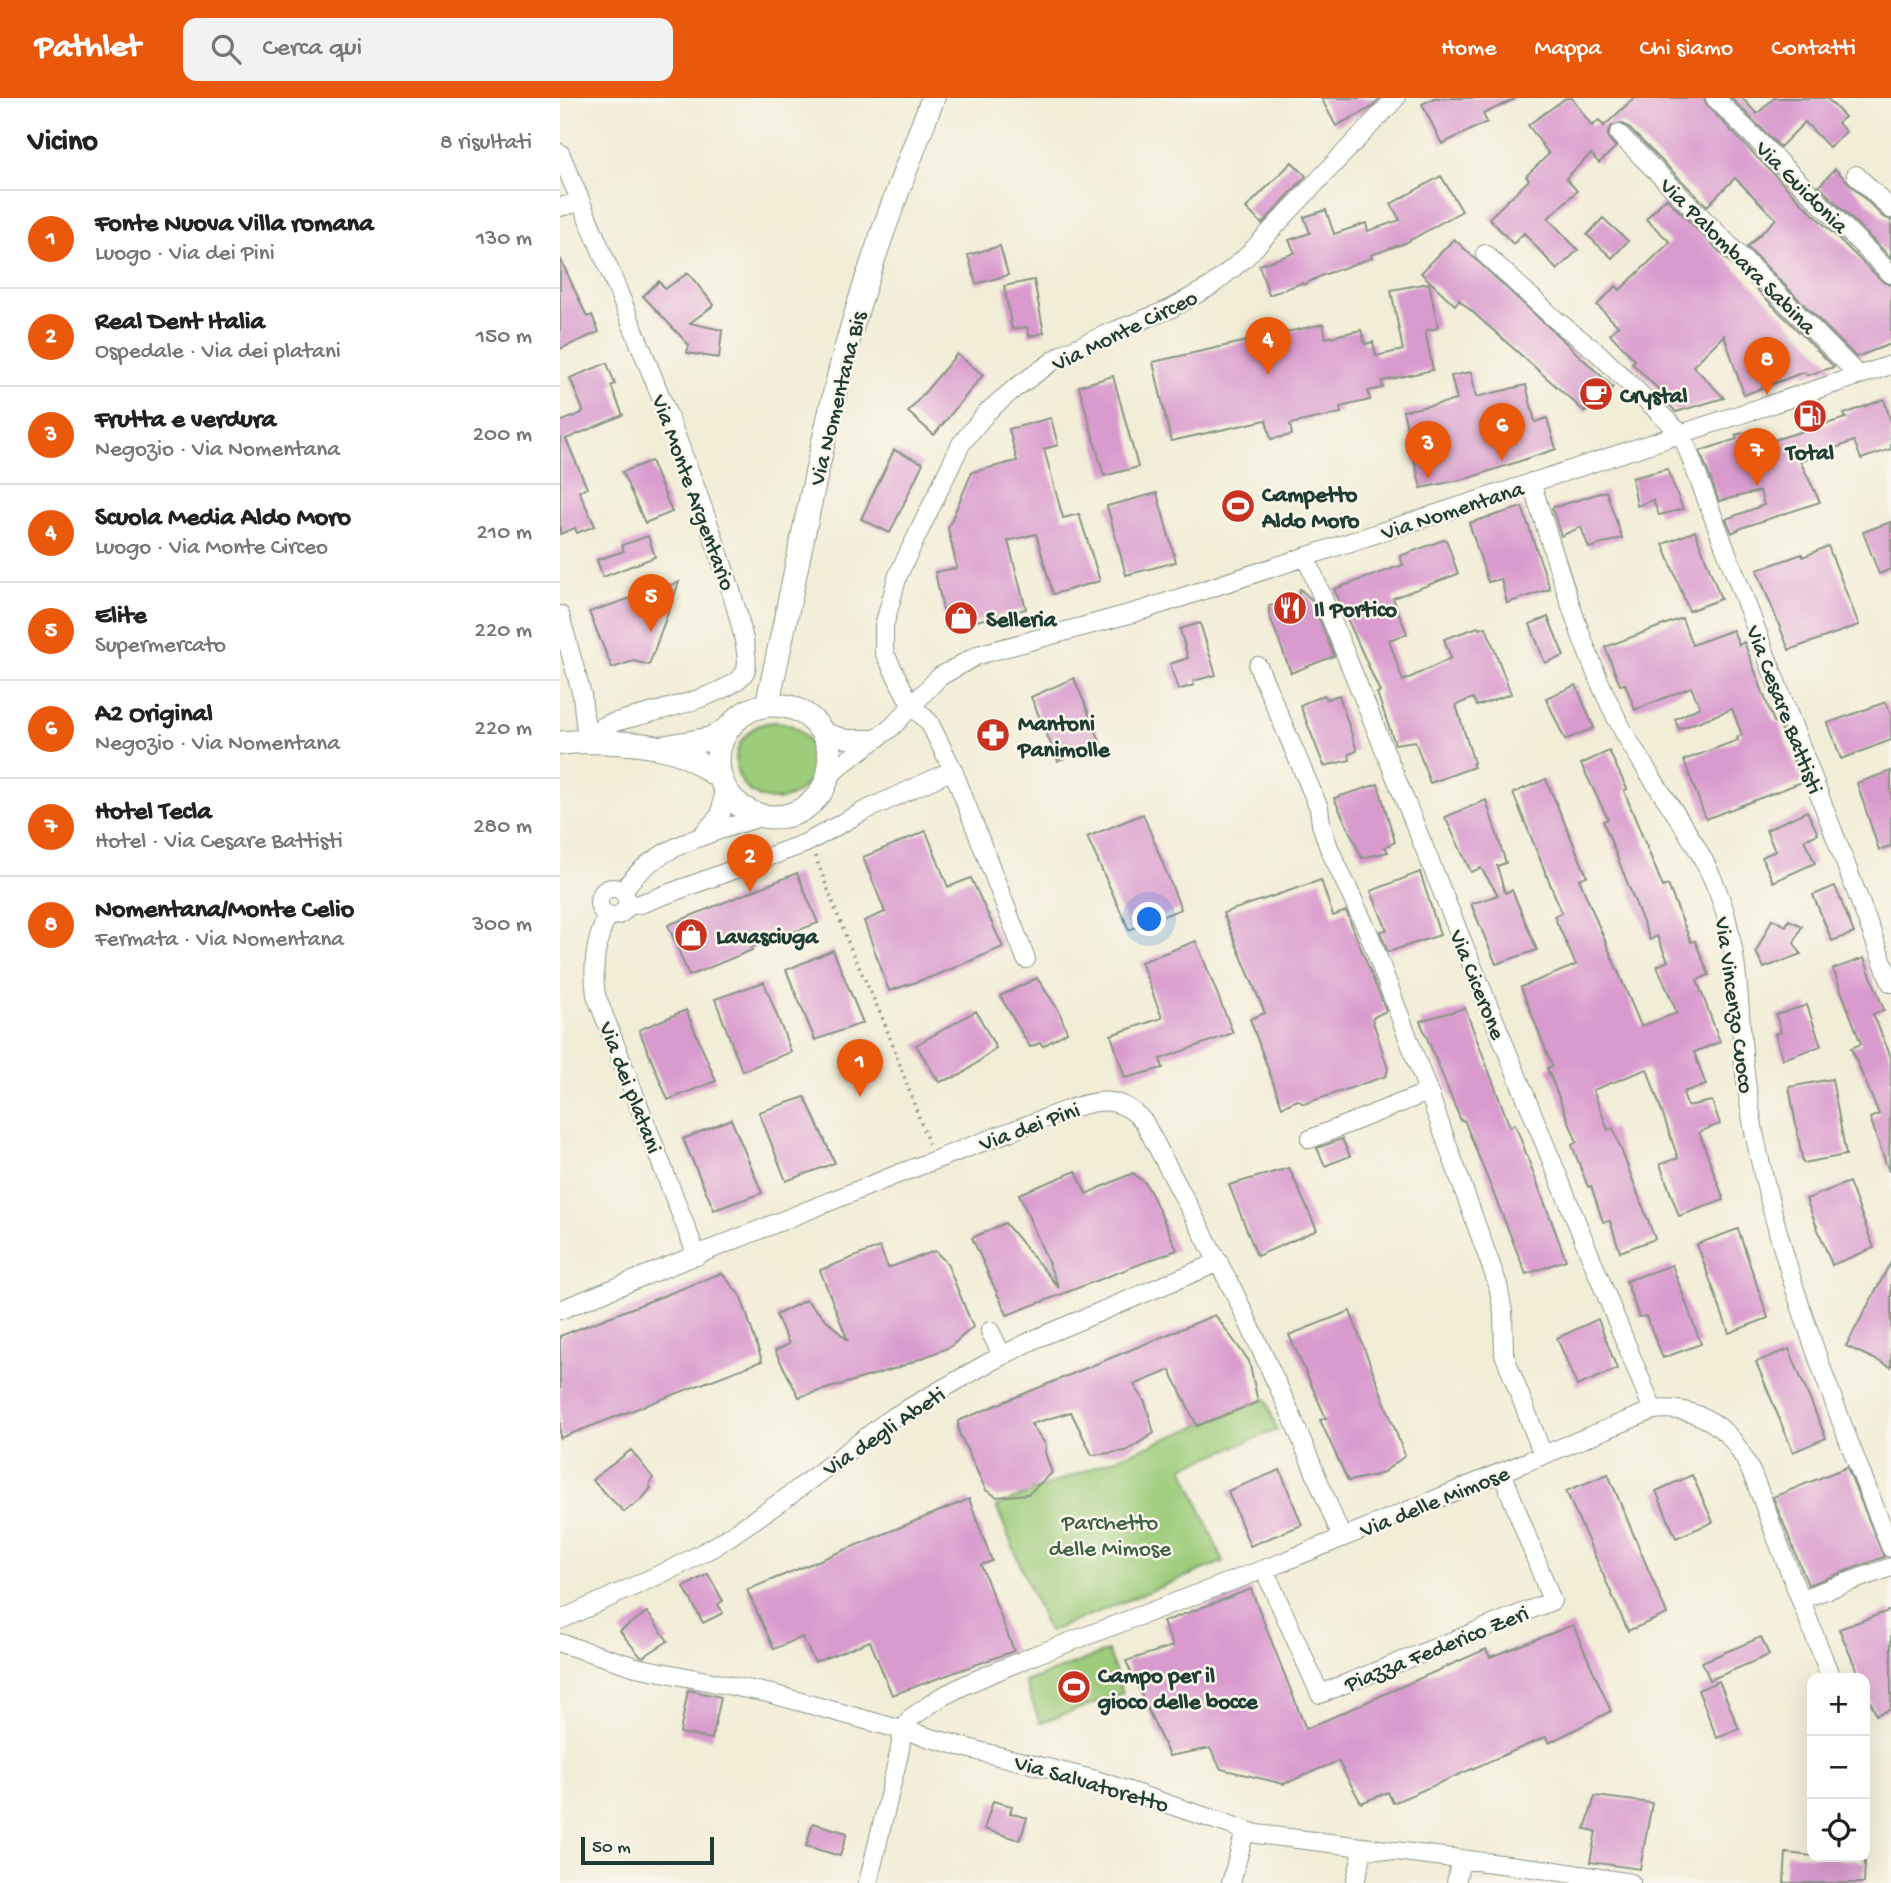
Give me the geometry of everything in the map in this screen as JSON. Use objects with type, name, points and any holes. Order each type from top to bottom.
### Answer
[{"type":"main road","name":"Via Nomentana Bis","points":[[767,705],[817,467],[844,357],[886,218],[933,98]]},
{"type":"main road","points":[[767,705],[783,705],[812,719],[822,731],[830,754],[828,778],[814,801],[790,815],[763,816],[747,810],[734,800],[723,782],[718,761],[721,744],[729,728],[740,716],[767,705]]},
{"type":"main road","points":[[657,748],[710,739],[729,728]]},
{"type":"main road","points":[[560,743],[587,741],[657,748],[684,755],[723,782]]},
{"type":"street","name":"Via Monte Circeo","points":[[911,705],[886,657],[882,639],[884,626],[898,575],[956,454],[972,427],[1005,396],[1063,354],[1104,334],[1178,305],[1221,279],[1245,258],[1396,98]]},
{"type":"street","name":"Via Guidonia","points":[[1715,98],[1891,274]]},
{"type":"street","name":"Via Palombara Sabina","points":[[1619,134],[1858,376]]},
{"type":"street","name":"Via Monte Argentario","points":[[560,153],[649,365],[695,487],[726,575],[745,639],[748,659],[744,674],[729,687],[608,724],[598,729],[587,741]]},
{"type":"street","points":[[1856,175],[1891,209]]},
{"type":"street","points":[[560,207],[581,202]]},
{"type":"street","points":[[1485,254],[1562,326],[1598,353],[1682,435]]},
{"type":"street","name":"Via Nomentana","points":[[828,778],[896,723],[939,677],[978,654],[1126,615],[1891,365]]},
{"type":"street","name":"Via Cesare Battisti","points":[[1682,435],[1891,983]]},
{"type":"street","name":"Via Vincenzo Cuoco","points":[[1531,482],[1584,640],[1606,696],[1642,764],[1700,852],[1723,905],[1734,953],[1743,1057],[1766,1185],[1788,1264],[1852,1452],[1891,1548]]},
{"type":"street","name":"Via Cicerone","points":[[1307,557],[1653,1410]]},
{"type":"street","points":[[560,615],[582,695],[587,741]]},
{"type":"street","points":[[1258,666],[1319,808],[1329,848],[1368,934],[1429,1092],[1497,1284],[1503,1312],[1504,1354],[1543,1455]]},
{"type":"street","points":[[911,705],[929,722],[953,770],[1026,959]]},
{"type":"street","points":[[822,731],[848,739],[877,739]]},
{"type":"street","points":[[763,816],[702,835],[645,866],[625,898],[620,915],[608,915],[600,905],[602,894],[610,888],[625,898],[640,904],[806,843],[862,812],[953,770]]},
{"type":"street","points":[[702,835],[721,814],[723,782]]},
{"type":"street","name":"Via dei platani","points":[[608,915],[601,927],[596,947],[596,995],[697,1256]]},
{"type":"street","points":[[1310,1139],[1429,1092]]},
{"type":"street","name":"Via dei Pini","points":[[560,1310],[893,1176],[1064,1111],[1086,1104],[1115,1102],[1130,1108],[1144,1122],[1219,1262],[1290,1412],[1342,1538]]},
{"type":"street","name":"Via degli Abeti","points":[[560,1620],[685,1563],[728,1539],[890,1419],[1002,1355],[1219,1262]]},
{"type":"street","points":[[990,1331],[1002,1355]]},
{"type":"street","name":"Via delle Mimose","points":[[903,1730],[912,1717],[969,1683],[1035,1655],[1342,1538],[1653,1410],[1670,1409],[1693,1413],[1713,1423],[1731,1439],[1756,1484],[1829,1673]]},
{"type":"street","name":"Piazza Federico Zeri","points":[[1264,1569],[1320,1695],[1552,1601],[1502,1472]]},
{"type":"street","points":[[1801,1599],[1891,1567]]},
{"type":"street","name":"Via Salvatoretto","points":[[560,1643],[636,1667],[772,1694],[1110,1784],[1245,1831],[1631,1883]]},
{"type":"street","points":[[868,1883],[903,1730]]},
{"type":"street","points":[[1231,1883],[1245,1831]]},
{"type":"street","points":[[1355,1883],[1364,1847]]},
{"type":"street","points":[[1456,1883],[1461,1860]]},
{"type":"path","points":[[814,854],[850,947],[885,1024],[930,1148]]},
{"type":"green space","points":[[767,722],[783,722],[797,728],[808,739],[814,753],[814,769],[808,783],[797,794],[783,800],[767,800],[753,794],[742,783],[736,769],[736,753],[742,739],[753,728]]},
{"type":"green space","name":"Parchetto delle Mimose","points":[[1266,1399],[1277,1430],[1183,1467],[1223,1562],[1048,1632],[996,1506]]},
{"type":"green space","name":"Campo per il gioco delle bocce","points":[[1108,1651],[1123,1693],[1040,1723],[1025,1682]]},
{"type":"building","points":[[1321,98],[1380,98],[1371,108],[1336,126]]},
{"type":"building","points":[[1434,98],[1517,98],[1483,114],[1487,122],[1442,144],[1422,104]]},
{"type":"building","points":[[1566,98],[1572,98],[1592,126],[1599,120],[1604,126],[1634,98],[1704,98],[1707,106],[1802,203],[1883,282],[1891,285],[1891,344],[1856,357],[1747,247],[1776,219],[1735,178],[1707,206],[1621,123],[1612,126],[1608,132],[1608,138],[1616,147],[1599,163],[1591,154],[1566,178],[1577,191],[1548,218],[1578,250],[1557,270],[1524,233],[1513,244],[1489,218],[1529,180],[1526,176],[1549,154],[1528,125]]},
{"type":"building","points":[[1731,98],[1742,98],[1757,114],[1774,98],[1827,98],[1845,117],[1838,123],[1846,132],[1829,147],[1805,122],[1780,147]]},
{"type":"building","points":[[1292,162],[1306,176],[1262,224],[1246,208]]},
{"type":"building","points":[[1835,169],[1883,217],[1891,220],[1891,258],[1819,186]]},
{"type":"building","points":[[1441,176],[1462,211],[1405,243],[1371,255],[1372,258],[1269,295],[1259,265],[1295,253],[1289,240],[1310,233],[1304,217],[1326,210],[1334,234],[1366,223],[1368,231],[1400,220],[1391,204]]},
{"type":"building","points":[[1666,198],[1834,367],[1807,375],[1804,372],[1744,395],[1724,335],[1693,366],[1724,398],[1676,412],[1658,393],[1660,391],[1632,363],[1635,360],[1610,334],[1618,326],[1597,305],[1616,286],[1620,290],[1670,242],[1646,219]]},
{"type":"building","points":[[1603,218],[1628,241],[1612,258],[1587,235]]},
{"type":"building","points":[[1454,239],[1613,387],[1585,412],[1459,300],[1455,305],[1421,273]]},
{"type":"building","points":[[1000,246],[1008,275],[976,284],[968,255]]},
{"type":"building","points":[[560,258],[587,317],[592,315],[599,332],[560,349]]},
{"type":"building","points":[[688,273],[714,305],[690,323],[722,330],[719,358],[687,353],[689,345],[643,296],[659,281],[665,289]]},
{"type":"building","points":[[1034,280],[1044,333],[1029,336],[1027,327],[1012,329],[1004,286]]},
{"type":"building","points":[[1429,283],[1438,328],[1425,331],[1433,370],[1382,381],[1383,388],[1368,391],[1370,400],[1340,407],[1341,413],[1290,424],[1292,435],[1271,439],[1266,420],[1171,441],[1153,362],[1323,324],[1326,338],[1361,330],[1365,344],[1373,342],[1376,356],[1403,350],[1391,290]]},
{"type":"building","points":[[957,354],[983,375],[934,435],[908,412]]},
{"type":"building","points":[[607,363],[615,384],[611,386],[623,415],[566,439],[587,488],[579,491],[595,526],[577,533],[575,528],[560,534],[560,422],[582,413],[583,410],[570,378]]},
{"type":"building","points":[[1471,372],[1476,397],[1526,385],[1535,422],[1547,418],[1556,449],[1469,478],[1421,488],[1403,411],[1457,400],[1451,376]]},
{"type":"building","points":[[1113,376],[1138,467],[1104,476],[1079,386]]},
{"type":"building","points":[[1884,399],[1891,422],[1891,449],[1861,459],[1854,441],[1800,461],[1820,502],[1732,533],[1726,519],[1764,505],[1760,491],[1719,501],[1700,451],[1737,439],[1735,435],[1755,430],[1767,442],[1846,418],[1844,414]]},
{"type":"building","points":[[1051,418],[1058,445],[1044,449],[1063,518],[1079,514],[1100,581],[1053,594],[1036,534],[1008,541],[1026,609],[947,628],[935,572],[957,568],[948,528],[972,472],[1017,461],[1009,429]]},
{"type":"building","points":[[894,450],[923,463],[890,533],[861,519]]},
{"type":"building","points":[[651,461],[672,512],[645,523],[622,472]]},
{"type":"building","points":[[1667,469],[1683,509],[1659,515],[1653,500],[1637,506],[1632,478]]},
{"type":"building","points":[[1606,491],[1622,538],[1589,548],[1581,527],[1561,536],[1552,508]]},
{"type":"building","points":[[1157,493],[1176,562],[1126,575],[1107,506]]},
{"type":"building","points":[[1522,507],[1550,589],[1507,603],[1501,579],[1488,582],[1469,523]]},
{"type":"building","points":[[1891,522],[1891,569],[1879,574],[1863,532]]},
{"type":"building","points":[[1695,531],[1721,599],[1689,611],[1663,544]]},
{"type":"building","points":[[648,536],[655,557],[603,577],[597,560],[624,551],[622,545]]},
{"type":"building","points":[[1446,539],[1458,574],[1393,598],[1407,634],[1389,640],[1403,681],[1451,658],[1444,639],[1478,627],[1486,627],[1511,694],[1477,706],[1473,698],[1456,705],[1474,767],[1430,783],[1415,741],[1395,744],[1377,693],[1380,692],[1334,589],[1403,565],[1400,556]]},
{"type":"building","points":[[1828,546],[1859,625],[1789,650],[1757,570],[1802,554],[1803,557]]},
{"type":"building","points":[[679,582],[649,665],[634,661],[612,668],[589,612]]},
{"type":"building","points":[[1300,589],[1311,599],[1334,656],[1291,673],[1269,614],[1269,606],[1296,600]]},
{"type":"building","points":[[1548,617],[1564,656],[1545,663],[1530,624]]},
{"type":"building","points":[[1682,618],[1692,645],[1733,630],[1739,645],[1744,642],[1774,722],[1778,721],[1802,782],[1706,819],[1684,760],[1738,740],[1737,737],[1742,735],[1732,709],[1679,729],[1675,719],[1700,707],[1691,687],[1635,710],[1625,684],[1620,685],[1605,647]]},
{"type":"building","points":[[1200,623],[1216,675],[1193,681],[1194,685],[1178,690],[1170,664],[1188,658],[1180,629]]},
{"type":"building","points":[[1074,678],[1101,743],[1058,761],[1031,697]]},
{"type":"building","points":[[1576,685],[1594,728],[1565,740],[1546,698]]},
{"type":"building","points":[[1324,695],[1327,699],[1339,695],[1357,751],[1349,754],[1350,760],[1324,766],[1300,705]]},
{"type":"building","points":[[1886,702],[1891,714],[1891,740],[1841,759],[1828,723]]},
{"type":"building","points":[[1609,751],[1627,789],[1624,791],[1663,887],[1668,885],[1691,942],[1695,941],[1709,975],[1697,980],[1720,1042],[1694,1052],[1706,1085],[1683,1092],[1687,1106],[1712,1101],[1720,1124],[1699,1132],[1724,1200],[1679,1216],[1660,1164],[1678,1158],[1647,1069],[1593,1090],[1608,1130],[1613,1128],[1655,1239],[1620,1252],[1610,1221],[1603,1222],[1591,1186],[1588,1187],[1572,1145],[1577,1142],[1547,1068],[1552,1066],[1521,987],[1576,965],[1554,916],[1562,913],[1513,793],[1546,779],[1587,876],[1579,879],[1641,1026],[1677,1013],[1657,966],[1668,961],[1657,936],[1650,940],[1603,821],[1608,819],[1581,764]]},
{"type":"building","points":[[1891,771],[1891,846],[1879,850],[1857,783]]},
{"type":"building","points":[[1378,784],[1395,842],[1385,847],[1388,852],[1362,858],[1334,798]]},
{"type":"building","points":[[1486,800],[1506,863],[1497,866],[1505,893],[1512,890],[1537,950],[1496,964],[1471,904],[1498,895],[1481,868],[1471,872],[1445,817]]},
{"type":"building","points":[[1807,811],[1818,834],[1804,840],[1815,863],[1773,882],[1762,857],[1775,851],[1766,830]]},
{"type":"building","points":[[1143,814],[1181,909],[1129,930],[1087,837]]},
{"type":"building","points":[[926,831],[948,887],[971,878],[1003,947],[937,975],[889,991],[864,921],[885,912],[863,857]]},
{"type":"building","points":[[1420,872],[1440,935],[1388,952],[1380,931],[1387,930],[1371,891]]},
{"type":"building","points":[[797,873],[818,923],[751,948],[752,950],[689,976],[668,925]]},
{"type":"building","points":[[1321,880],[1333,916],[1346,911],[1386,1011],[1372,1018],[1388,1069],[1386,1076],[1304,1104],[1298,1100],[1282,1107],[1250,1019],[1265,1013],[1223,913]]},
{"type":"building","points":[[1835,886],[1854,933],[1832,941],[1813,895]]},
{"type":"building","points":[[1772,919],[1786,926],[1789,920],[1802,926],[1794,943],[1801,954],[1764,968],[1756,952]]},
{"type":"building","points":[[1196,941],[1233,1033],[1160,1059],[1163,1068],[1125,1078],[1111,1035],[1162,1018],[1141,962]]},
{"type":"building","points":[[833,950],[863,1023],[815,1040],[786,970]]},
{"type":"building","points":[[1864,958],[1884,1010],[1873,1014],[1891,1057],[1889,1172],[1870,1118],[1879,1114],[1851,1048],[1861,1044],[1833,969]]},
{"type":"building","points":[[1037,978],[1059,1011],[1067,1032],[1043,1046],[1040,1043],[1030,1047],[1000,996]]},
{"type":"building","points":[[764,982],[791,1052],[742,1071],[715,999]]},
{"type":"building","points":[[1807,1005],[1821,1046],[1783,1059],[1775,1034],[1781,1032],[1776,1015]]},
{"type":"building","points":[[1465,1008],[1510,1127],[1515,1124],[1566,1260],[1526,1274],[1464,1120],[1461,1121],[1420,1021]]},
{"type":"building","points":[[686,1010],[716,1081],[668,1100],[639,1030]]},
{"type":"building","points":[[976,1011],[996,1048],[961,1075],[939,1082],[916,1045]]},
{"type":"building","points":[[1832,1079],[1846,1155],[1803,1163],[1789,1087]]},
{"type":"building","points":[[805,1097],[835,1163],[786,1181],[759,1112]]},
{"type":"building","points":[[731,1119],[762,1193],[714,1210],[683,1139]]},
{"type":"building","points":[[1342,1139],[1350,1156],[1325,1166],[1317,1148]]},
{"type":"building","points":[[1289,1168],[1317,1230],[1257,1256],[1229,1185]]},
{"type":"building","points":[[1076,1171],[1086,1194],[1133,1173],[1145,1183],[1153,1197],[1177,1250],[1007,1315],[972,1238],[1005,1223],[1059,1288],[1019,1194]]},
{"type":"building","points":[[1849,1182],[1874,1248],[1832,1265],[1806,1199]]},
{"type":"building","points":[[1738,1229],[1768,1318],[1729,1333],[1697,1244]]},
{"type":"building","points":[[880,1247],[888,1268],[935,1251],[947,1263],[973,1327],[950,1347],[897,1368],[799,1397],[775,1351],[789,1344],[776,1315],[806,1300],[848,1341],[820,1270]]},
{"type":"building","points":[[1891,1262],[1891,1367],[1846,1346]]},
{"type":"building","points":[[1672,1265],[1701,1344],[1663,1358],[1646,1316],[1639,1317],[1626,1281]]},
{"type":"building","points":[[722,1273],[741,1297],[762,1361],[560,1438],[560,1336]]},
{"type":"building","points":[[1350,1311],[1405,1456],[1381,1474],[1348,1481],[1320,1420],[1326,1418],[1289,1335]]},
{"type":"building","points":[[1215,1315],[1249,1361],[1258,1402],[1197,1426],[1170,1370],[1134,1385],[1145,1402],[1154,1433],[1126,1451],[1092,1455],[1071,1412],[1031,1424],[1046,1445],[1045,1453],[1052,1473],[1028,1494],[997,1497],[986,1490],[959,1433],[958,1421]]},
{"type":"building","points":[[1598,1319],[1617,1369],[1577,1386],[1557,1338]]},
{"type":"building","points":[[1789,1349],[1826,1438],[1793,1452],[1756,1362]]},
{"type":"building","points":[[631,1450],[653,1478],[649,1484],[651,1488],[641,1500],[624,1512],[592,1480]]},
{"type":"building","points":[[1847,1467],[1884,1557],[1808,1585],[1773,1497]]},
{"type":"building","points":[[1280,1470],[1302,1525],[1250,1546],[1228,1491]]},
{"type":"building","points":[[1608,1474],[1667,1614],[1628,1631],[1566,1491]]},
{"type":"building","points":[[1692,1475],[1713,1522],[1676,1538],[1656,1491]]},
{"type":"building","points":[[969,1499],[992,1561],[981,1565],[1014,1651],[892,1695],[870,1641],[815,1662],[802,1637],[774,1649],[747,1590]]},
{"type":"building","points":[[708,1574],[723,1601],[718,1604],[723,1613],[703,1623],[684,1587]]},
{"type":"building","points":[[1251,1589],[1306,1729],[1486,1649],[1490,1657],[1573,1625],[1611,1711],[1549,1743],[1546,1737],[1393,1803],[1388,1792],[1361,1803],[1338,1761],[1284,1784],[1221,1769],[1210,1748],[1169,1756],[1126,1661],[1173,1646],[1163,1622]]},
{"type":"building","points":[[1891,1610],[1891,1709],[1876,1715],[1870,1700],[1870,1673],[1858,1673],[1839,1629]]},
{"type":"building","points":[[647,1612],[668,1641],[643,1657],[620,1631]]},
{"type":"building","points":[[1761,1637],[1769,1655],[1710,1680],[1702,1662]]},
{"type":"building","points":[[1719,1681],[1739,1729],[1717,1738],[1698,1690]]},
{"type":"building","points":[[688,1690],[721,1697],[712,1739],[680,1733]]},
{"type":"building","points":[[1595,1796],[1652,1803],[1640,1869],[1590,1862],[1596,1831],[1585,1829]]},
{"type":"building","points":[[993,1801],[1012,1806],[1010,1813],[1027,1818],[1020,1840],[984,1829]]},
{"type":"building","points":[[813,1823],[847,1833],[840,1856],[806,1846]]},
{"type":"building","points":[[1786,1853],[1807,1855],[1807,1862],[1865,1862],[1864,1883],[1784,1883]]},
{"type":"place","name":"Scuola Media Aldo Moro","points":[[1268,375]]},
{"type":"place","name":"Crystal","points":[[1596,394]]},
{"type":"place","name":"Nomentana/Monte Celio","points":[[1767,395]]},
{"type":"place","name":"Total","points":[[1810,416]]},
{"type":"place","name":"A2 Original","points":[[1502,461]]},
{"type":"place","name":"Frutta e verdura","points":[[1428,479]]},
{"type":"place","name":"Hotel Tecla","points":[[1757,486]]},
{"type":"place","name":"Campetto Aldo Moro","points":[[1238,506]]},
{"type":"place","name":"Il Portico","points":[[1290,608]]},
{"type":"place","name":"Selleria","points":[[961,618]]},
{"type":"place","name":"Elite","points":[[651,632]]},
{"type":"place","name":"Mantoni Panimolle","points":[[993,735]]},
{"type":"place","name":"Real Dent Italia","points":[[750,892]]},
{"type":"place","name":"Lavasciuga","points":[[691,935]]},
{"type":"place","name":"Fonte Nuova Villa romana","points":[[860,1097]]},
{"type":"place","name":"Campo per il gioco delle bocce","points":[[1074,1687]]}]
